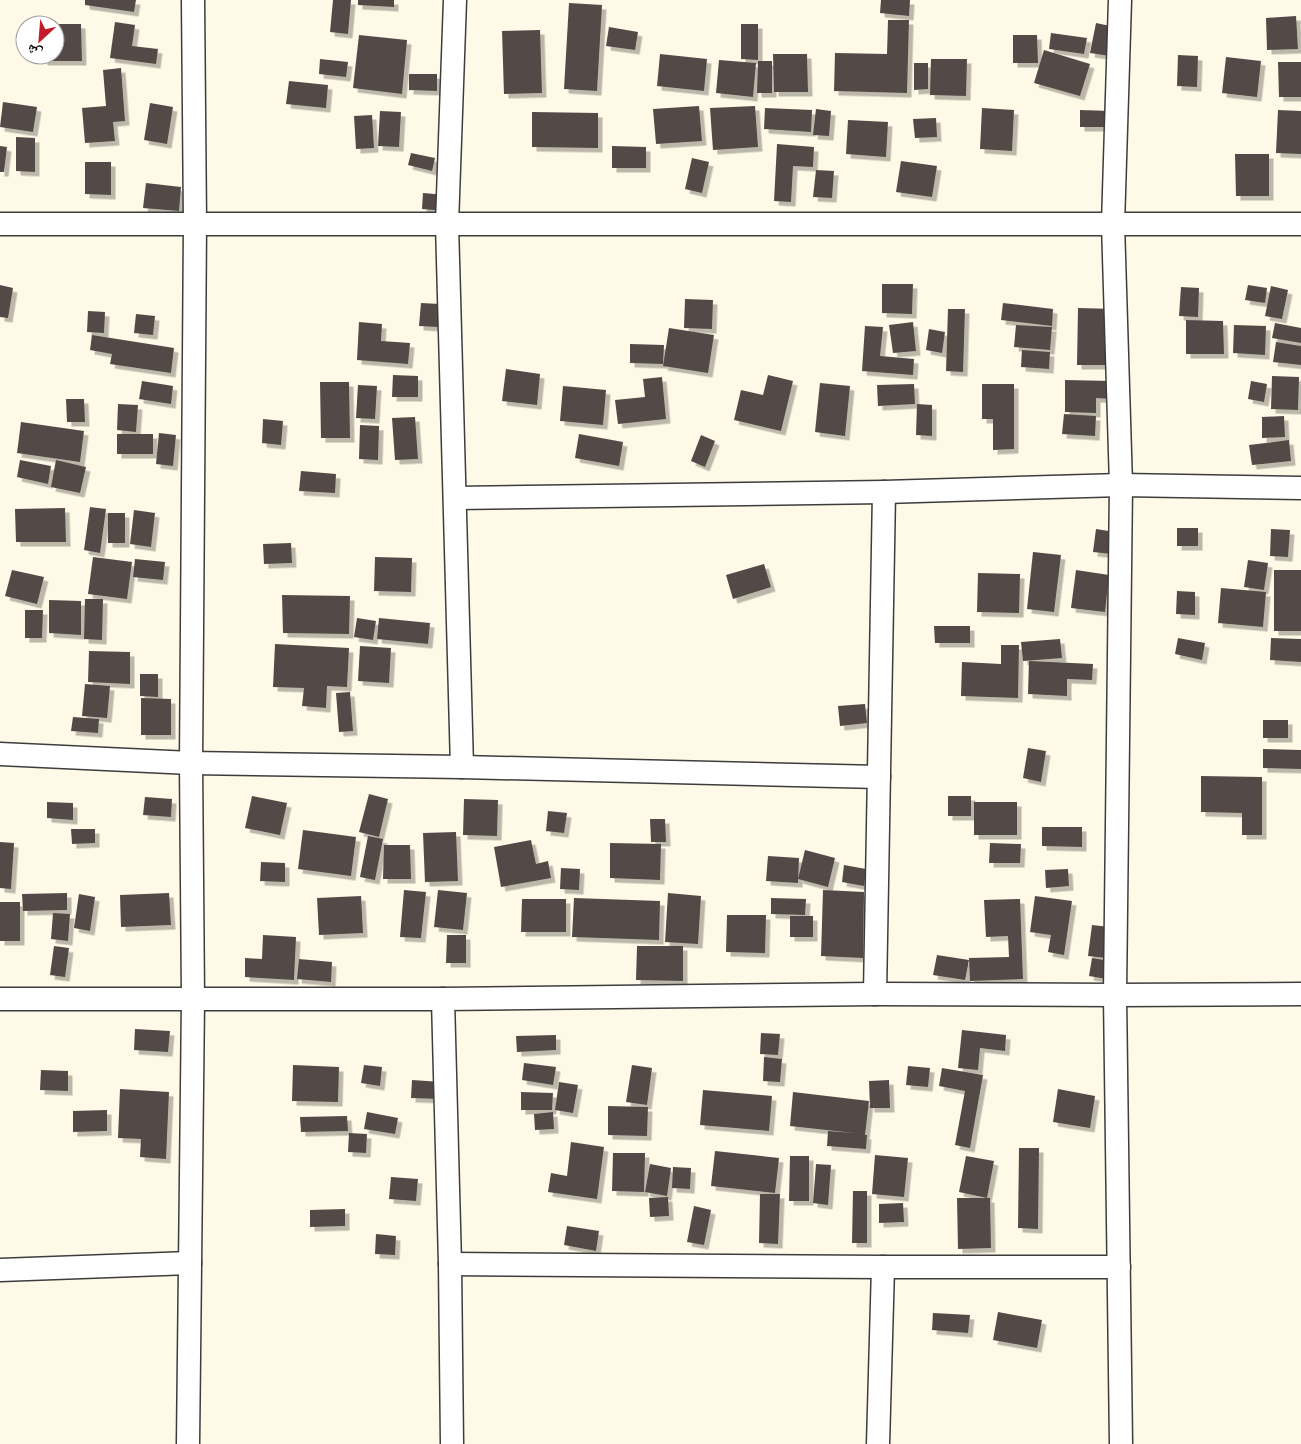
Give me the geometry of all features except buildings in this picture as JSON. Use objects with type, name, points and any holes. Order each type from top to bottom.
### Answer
[{"type":"street","points":[[188,1444],[193,999],[191,763],[195,223],[193,0]]},
{"type":"street","points":[[455,0],[447,224],[462,767]]},
{"type":"street","points":[[1120,0],[1114,224],[1121,485],[1115,995],[1121,1444]]},
{"type":"street","points":[[0,224],[1301,224]]},
{"type":"street","points":[[454,498],[884,492],[1121,485],[1301,488]]},
{"type":"street","points":[[875,994],[884,492]]},
{"type":"street","points":[[0,754],[191,763],[462,767],[879,777]]},
{"type":"street","points":[[0,999],[443,998],[875,994],[1301,994]]},
{"type":"street","points":[[443,998],[450,1264],[452,1444]]},
{"type":"street","points":[[0,1270],[190,1263]]},
{"type":"street","points":[[450,1264],[883,1267],[1119,1266]]},
{"type":"street","points":[[878,1444],[883,1267]]}]
